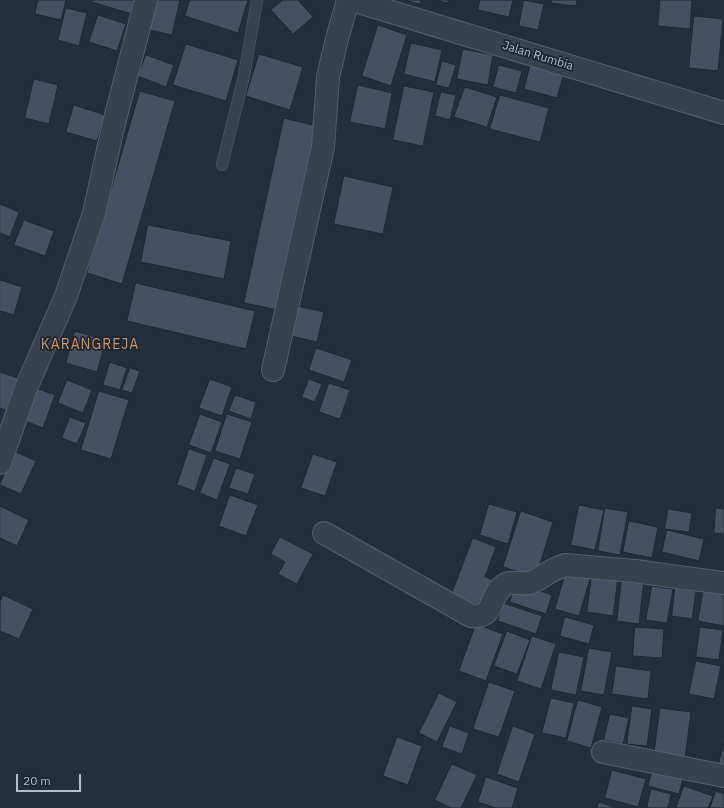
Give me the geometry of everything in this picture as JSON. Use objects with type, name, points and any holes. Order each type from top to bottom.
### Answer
[{"type":"street","points":[[0,463],[26,388],[66,296],[94,213],[113,127],[146,0]]},
{"type":"street","points":[[273,370],[323,147],[328,78],[336,38],[348,0]]},
{"type":"street","name":"Jalan Rumbia","points":[[352,0],[724,113]]},
{"type":"street","points":[[324,533],[471,616],[479,617],[486,614],[490,609],[500,588],[505,584],[512,582],[528,583],[544,577],[554,569],[565,565],[635,571],[724,583]]},
{"type":"street","points":[[603,752],[724,776]]},
{"type":"lane","points":[[222,165],[244,76],[257,0]]},
{"type":"building","points":[[38,0],[66,0],[61,20],[35,14]]},
{"type":"building","points":[[92,0],[136,0],[132,14],[92,2]]},
{"type":"building","points":[[151,0],[180,0],[172,35],[145,29]]},
{"type":"building","points":[[190,0],[248,0],[238,33],[185,16]]},
{"type":"building","points":[[283,0],[298,0],[313,17],[293,34],[271,10]]},
{"type":"building","points":[[405,0],[421,0],[420,4]]},
{"type":"building","points":[[436,0],[448,0],[448,3]]},
{"type":"building","points":[[480,0],[513,0],[509,17],[478,10]]},
{"type":"building","points":[[524,0],[544,4],[538,30],[519,26]]},
{"type":"building","points":[[552,0],[577,0],[576,6],[551,3]]},
{"type":"building","points":[[660,0],[692,0],[690,29],[658,26]]},
{"type":"building","points":[[66,8],[87,13],[79,46],[58,40]]},
{"type":"building","points":[[98,15],[126,24],[117,51],[89,42]]},
{"type":"building","points":[[694,16],[723,19],[718,71],[689,68]]},
{"type":"building","points":[[378,25],[407,35],[391,86],[362,76]]},
{"type":"building","points":[[411,43],[442,50],[435,82],[404,74]]},
{"type":"building","points":[[186,44],[238,60],[226,101],[173,85]]},
{"type":"building","points":[[463,49],[493,55],[488,85],[457,79]]},
{"type":"building","points":[[259,54],[303,67],[290,110],[246,96]]},
{"type":"building","points":[[146,55],[174,65],[166,87],[138,76]]},
{"type":"building","points":[[442,61],[456,65],[449,88],[436,85]]},
{"type":"building","points":[[531,63],[564,73],[557,98],[524,89]]},
{"type":"building","points":[[499,65],[522,71],[516,93],[493,87]]},
{"type":"building","points":[[34,79],[58,85],[49,124],[25,118]]},
{"type":"building","points":[[358,85],[392,93],[385,129],[350,122]]},
{"type":"building","points":[[404,86],[434,92],[423,146],[393,140]]},
{"type":"building","points":[[465,87],[497,97],[487,127],[454,117]]},
{"type":"building","points":[[140,91],[175,101],[122,284],[87,273]]},
{"type":"building","points":[[441,92],[456,95],[450,120],[435,116]]},
{"type":"building","points":[[500,95],[549,108],[540,142],[490,129]]},
{"type":"building","points":[[74,105],[105,115],[97,141],[66,132]]},
{"type":"building","points":[[284,118],[317,126],[278,310],[244,303]]},
{"type":"building","points":[[344,176],[393,187],[383,234],[334,224]]},
{"type":"building","points":[[0,204],[19,212],[10,237],[0,233]]},
{"type":"building","points":[[24,220],[54,231],[45,256],[14,245]]},
{"type":"building","points":[[148,225],[231,241],[224,279],[141,262]]},
{"type":"building","points":[[0,280],[22,287],[14,315],[0,311]]},
{"type":"building","points":[[136,283],[255,311],[246,349],[127,321]]},
{"type":"building","points":[[297,306],[324,312],[317,342],[291,336]]},
{"type":"building","points":[[75,331],[106,340],[97,372],[66,363]]},
{"type":"building","points":[[316,348],[352,360],[344,382],[309,370]]},
{"type":"building","points":[[110,362],[127,368],[120,390],[103,385]]},
{"type":"building","points":[[130,368],[140,371],[132,393],[122,390]]},
{"type":"building","points":[[0,372],[18,378],[6,410],[0,408]]},
{"type":"building","points":[[210,379],[232,387],[222,416],[199,408]]},
{"type":"building","points":[[309,379],[322,384],[315,402],[302,397]]},
{"type":"building","points":[[67,380],[92,390],[83,413],[58,403]]},
{"type":"building","points":[[329,383],[350,390],[340,419],[319,412]]},
{"type":"building","points":[[30,386],[55,395],[43,428],[18,418]]},
{"type":"building","points":[[99,391],[129,400],[111,459],[81,450]]},
{"type":"building","points":[[235,395],[256,402],[251,419],[229,411]]},
{"type":"building","points":[[200,414],[222,422],[211,453],[189,445]]},
{"type":"building","points":[[227,414],[252,422],[240,459],[215,451]]},
{"type":"building","points":[[70,417],[86,423],[77,444],[62,438]]},
{"type":"building","points":[[189,449],[207,455],[195,491],[177,485]]},
{"type":"building","points":[[14,451],[36,461],[21,494],[0,485]]},
{"type":"building","points":[[313,454],[337,462],[325,496],[301,488]]},
{"type":"building","points":[[214,458],[230,464],[217,500],[200,493]]},
{"type":"building","points":[[236,468],[255,474],[248,494],[229,488]]},
{"type":"building","points":[[230,495],[258,505],[246,536],[219,526]]},
{"type":"building","points":[[489,504],[517,512],[508,544],[480,535]]},
{"type":"building","points":[[579,505],[604,510],[595,550],[571,545]]},
{"type":"building","points":[[0,506],[29,520],[17,546],[0,538]]},
{"type":"building","points":[[605,508],[628,512],[620,555],[598,551]]},
{"type":"building","points":[[716,508],[724,509],[724,534],[714,533]]},
{"type":"building","points":[[668,509],[692,513],[689,532],[665,529]]},
{"type":"building","points":[[521,511],[553,522],[536,577],[503,567]]},
{"type":"building","points":[[629,521],[658,527],[652,558],[623,552]]},
{"type":"building","points":[[667,530],[704,539],[699,561],[662,552]]},
{"type":"building","points":[[280,537],[313,554],[297,584],[278,574],[285,562],[271,554]]},
{"type":"building","points":[[473,538],[496,547],[485,577],[495,581],[485,608],[451,596]]},
{"type":"building","points":[[566,572],[590,579],[579,616],[555,609]]},
{"type":"building","points":[[592,574],[618,578],[613,616],[587,612]]},
{"type":"building","points":[[622,577],[644,580],[639,624],[617,621]]},
{"type":"building","points":[[516,583],[552,595],[546,614],[510,602]]},
{"type":"building","points":[[652,586],[673,589],[667,623],[646,620]]},
{"type":"building","points":[[704,587],[724,591],[724,626],[698,621]]},
{"type":"building","points":[[675,588],[696,591],[692,619],[672,616]]},
{"type":"building","points":[[3,595],[33,609],[19,639],[0,631],[0,602]]},
{"type":"building","points":[[503,603],[542,616],[536,634],[498,621]]},
{"type":"building","points":[[565,617],[594,625],[589,644],[560,636]]},
{"type":"building","points":[[476,624],[503,634],[486,681],[459,671]]},
{"type":"building","points":[[635,627],[664,629],[662,658],[633,656]]},
{"type":"building","points":[[700,627],[723,630],[719,660],[696,657]]},
{"type":"building","points":[[507,631],[530,640],[517,674],[494,666]]},
{"type":"building","points":[[532,636],[556,644],[541,689],[517,681]]},
{"type":"building","points":[[589,648],[612,652],[604,695],[581,691]]},
{"type":"building","points":[[559,652],[584,657],[576,695],[551,690]]},
{"type":"building","points":[[696,661],[721,666],[714,699],[689,694]]},
{"type":"building","points":[[616,666],[651,671],[648,699],[612,694]]},
{"type":"building","points":[[489,682],[515,691],[499,737],[473,729]]},
{"type":"building","points":[[439,693],[457,702],[437,742],[419,733]]},
{"type":"building","points":[[551,698],[574,703],[566,738],[542,733]]},
{"type":"building","points":[[578,700],[602,707],[591,748],[567,741]]},
{"type":"building","points":[[632,706],[652,709],[647,746],[627,744]]},
{"type":"building","points":[[660,708],[691,712],[685,759],[654,755]]},
{"type":"building","points":[[610,714],[629,718],[623,744],[604,740]]},
{"type":"building","points":[[450,726],[469,733],[462,754],[442,747]]},
{"type":"building","points":[[513,726],[535,734],[519,782],[497,774]]},
{"type":"building","points":[[397,737],[422,746],[408,785],[383,776]]},
{"type":"building","points":[[724,742],[724,769],[718,767]]},
{"type":"building","points":[[452,764],[477,775],[461,808],[451,808],[435,800]]},
{"type":"building","points":[[654,765],[684,774],[679,794],[648,786]]},
{"type":"building","points":[[612,770],[646,779],[638,807],[605,798]]},
{"type":"building","points":[[486,777],[518,788],[512,808],[496,808],[478,802]]},
{"type":"building","points":[[684,786],[713,796],[708,808],[676,808]]},
{"type":"building","points":[[651,789],[671,794],[668,808],[647,808]]},
{"type":"building","points":[[716,791],[724,794],[724,808],[710,808]]},
{"type":"building","points":[[599,802],[617,808],[597,808]]},
{"type":"district","name":"KARANGREJA","points":[[90,345]]}]
